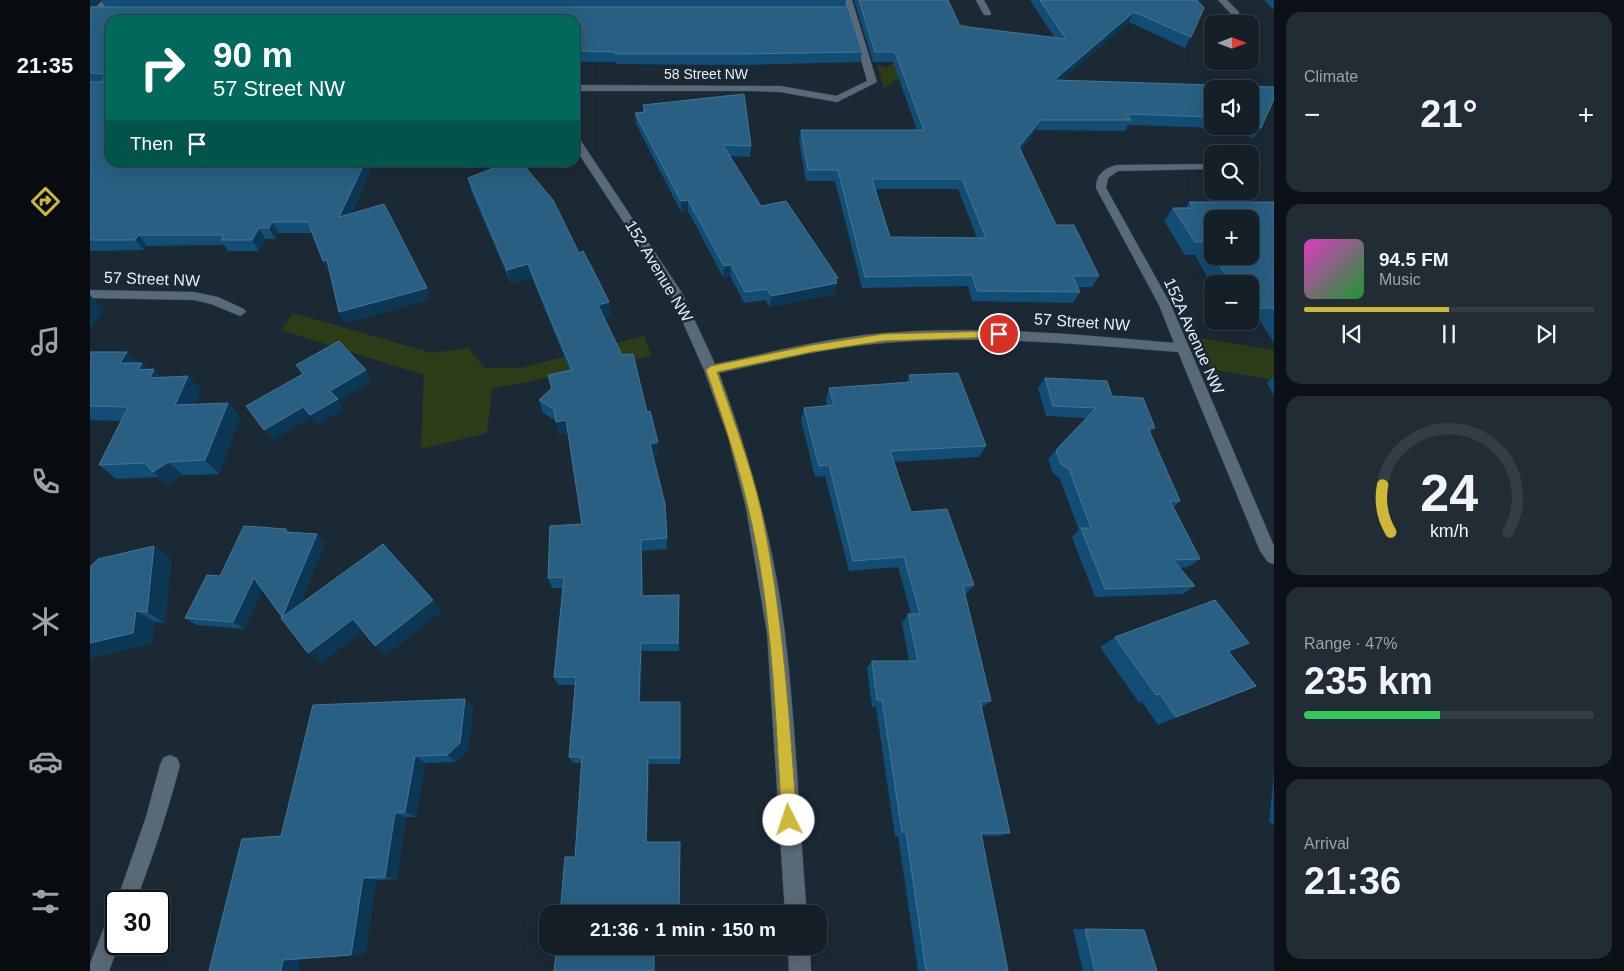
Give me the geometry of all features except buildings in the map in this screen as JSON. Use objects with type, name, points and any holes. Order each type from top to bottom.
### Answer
[{"type":"street","points":[[93,16],[108,0]]},
{"type":"street","points":[[842,14],[852,14],[848,0]]},
{"type":"street","points":[[980,0],[987,13]]},
{"type":"street","points":[[1222,0],[1236,14]]},
{"type":"street","points":[[93,16],[105,13]]},
{"type":"street","name":"58 Street NW","points":[[580,88],[780,89],[837,99],[872,82],[852,14]]},
{"type":"street","name":"152 Avenue NW","points":[[580,147],[676,293],[711,370],[735,437],[754,508],[776,633],[795,905]]},
{"type":"street","name":"152A Avenue NW","points":[[1204,166],[1128,166],[1110,170],[1100,180],[1105,198],[1165,305],[1268,551],[1274,557]]},
{"type":"street","name":"57 Street NW","points":[[90,294],[194,296],[214,300],[240,312]]},
{"type":"street","name":"57 Street NW","points":[[711,370],[842,343],[923,335],[1008,334],[1183,348]]},
{"type":"street","points":[[130,890],[151,836],[170,765]]},
{"type":"street","points":[[98,971],[105,953]]},
{"type":"street","points":[[799,955],[800,971]]},
{"type":"green space","points":[[961,23],[973,28],[884,88],[877,65],[886,68]]},
{"type":"green space","points":[[293,313],[432,353],[468,348],[485,368],[521,368],[644,336],[652,356],[492,389],[487,433],[421,449],[424,375],[281,330]]},
{"type":"green space","points":[[1196,337],[1274,350],[1274,380],[1209,369]]},
{"type":"route","points":[[789,820],[776,633],[766,568],[754,508],[735,437],[711,370],[842,343],[923,335],[999,334]]}]
